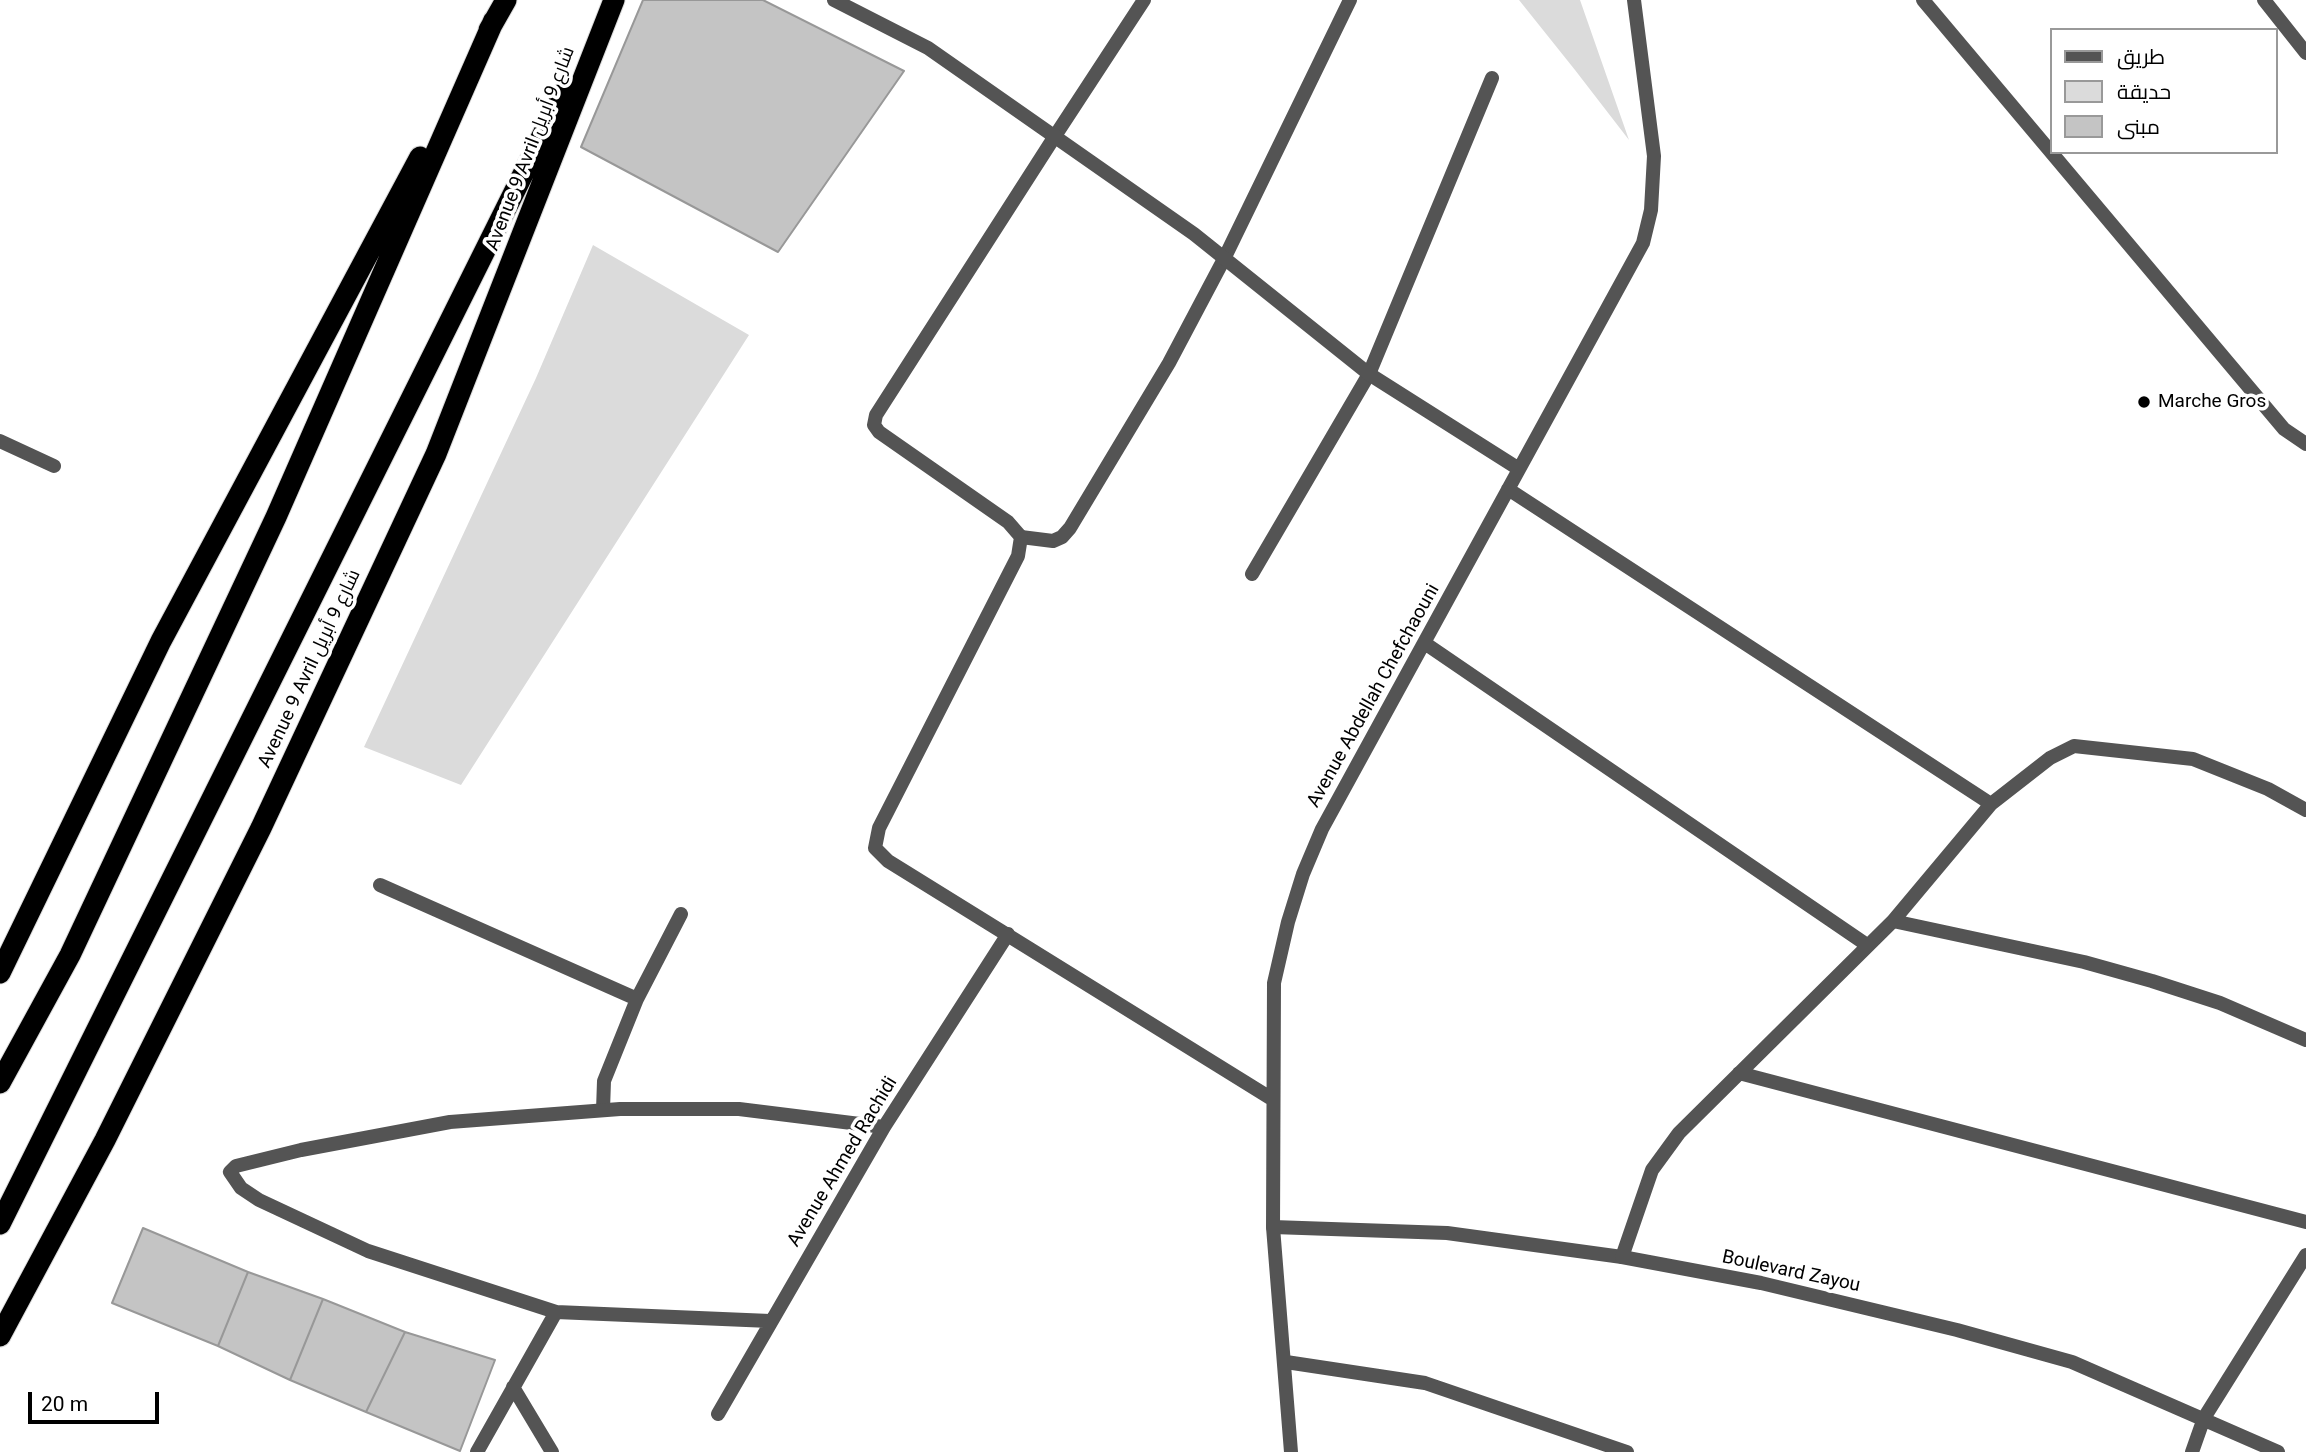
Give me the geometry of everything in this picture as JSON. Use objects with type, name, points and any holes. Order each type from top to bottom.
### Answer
[{"type":"highway","points":[[0,973],[161,641],[506,0]]},
{"type":"highway","name":"Avenue 9 Avril شارع 9 أبريل","points":[[0,1224],[612,0]]},
{"type":"highway","name":"Avenue 9 Avril شارع 9 أبريل","points":[[0,1336],[105,1140],[255,841],[436,454],[612,0]]},
{"type":"highway","points":[[0,1083],[71,955],[276,517],[494,20]]},
{"type":"street","points":[[834,0],[928,48],[1224,258],[1369,374],[1520,469]]},
{"type":"street","points":[[1144,0],[876,415],[874,425],[879,432],[1008,522],[1021,537],[1053,541],[1062,537],[1070,528],[1169,363],[1224,258],[1350,0]]},
{"type":"street","name":"Avenue Abdellah Chefchaouni","points":[[1291,1452],[1286,1362],[1273,1227],[1272,1099],[1274,983],[1287,922],[1303,874],[1322,830],[1643,243],[1649,221],[1654,156],[1634,0]]},
{"type":"street","points":[[1923,0],[2050,151]]},
{"type":"street","points":[[2264,0],[2306,53]]},
{"type":"street","points":[[1252,574],[1369,374],[1492,78]]},
{"type":"street","points":[[2052,154],[2275,419],[2306,444]]},
{"type":"street","points":[[0,441],[54,466]]},
{"type":"street","points":[[1508,489],[1991,804]]},
{"type":"street","points":[[1021,537],[1018,556],[879,828],[875,848],[888,861],[1272,1099]]},
{"type":"street","points":[[1426,644],[1867,945]]},
{"type":"street","points":[[1622,1257],[1652,1170],[1679,1133],[1893,921],[1991,804],[2050,758],[2074,746],[2193,759],[2268,789],[2306,810]]},
{"type":"street","points":[[380,885],[637,999]]},
{"type":"street","points":[[603,1110],[604,1080],[637,999],[681,914]]},
{"type":"street","points":[[1893,921],[2084,962],[2152,981],[2220,1003],[2306,1040]]},
{"type":"street","name":"Avenue Ahmed Rachidi","points":[[718,1414],[884,1127],[1008,934]]},
{"type":"street","points":[[1739,1073],[2306,1222]]},
{"type":"street","points":[[770,1321],[556,1312],[368,1251],[259,1200],[241,1188],[230,1172],[236,1166],[301,1150],[450,1122],[603,1110],[739,1110],[884,1127]]},
{"type":"street","name":"Boulevard Zayou","points":[[1273,1227],[1447,1233],[1622,1257],[1761,1283],[1958,1330],[2072,1362],[2278,1452]]},
{"type":"street","points":[[2192,1452],[2204,1418],[2306,1255]]},
{"type":"street","points":[[477,1452],[556,1312]]},
{"type":"street","points":[[1286,1362],[1425,1383],[1627,1452]]},
{"type":"street","points":[[513,1387],[552,1452]]},
{"type":"green space","points":[[1519,0],[1580,0],[1629,140],[1575,70]]},
{"type":"green space","points":[[593,245],[749,335],[461,785],[364,747],[536,378]]},
{"type":"building","points":[[643,0],[763,0],[904,71],[778,252],[581,147]]},
{"type":"building","points":[[143,1228],[248,1272],[218,1346],[112,1303]]},
{"type":"building","points":[[248,1272],[323,1299],[290,1380],[218,1346]]},
{"type":"building","points":[[323,1299],[405,1332],[366,1412],[290,1380]]},
{"type":"building","points":[[405,1332],[495,1360],[460,1451],[366,1412]]},
{"type":"place","name":"Marche Gros","points":[[2144,402]]}]
